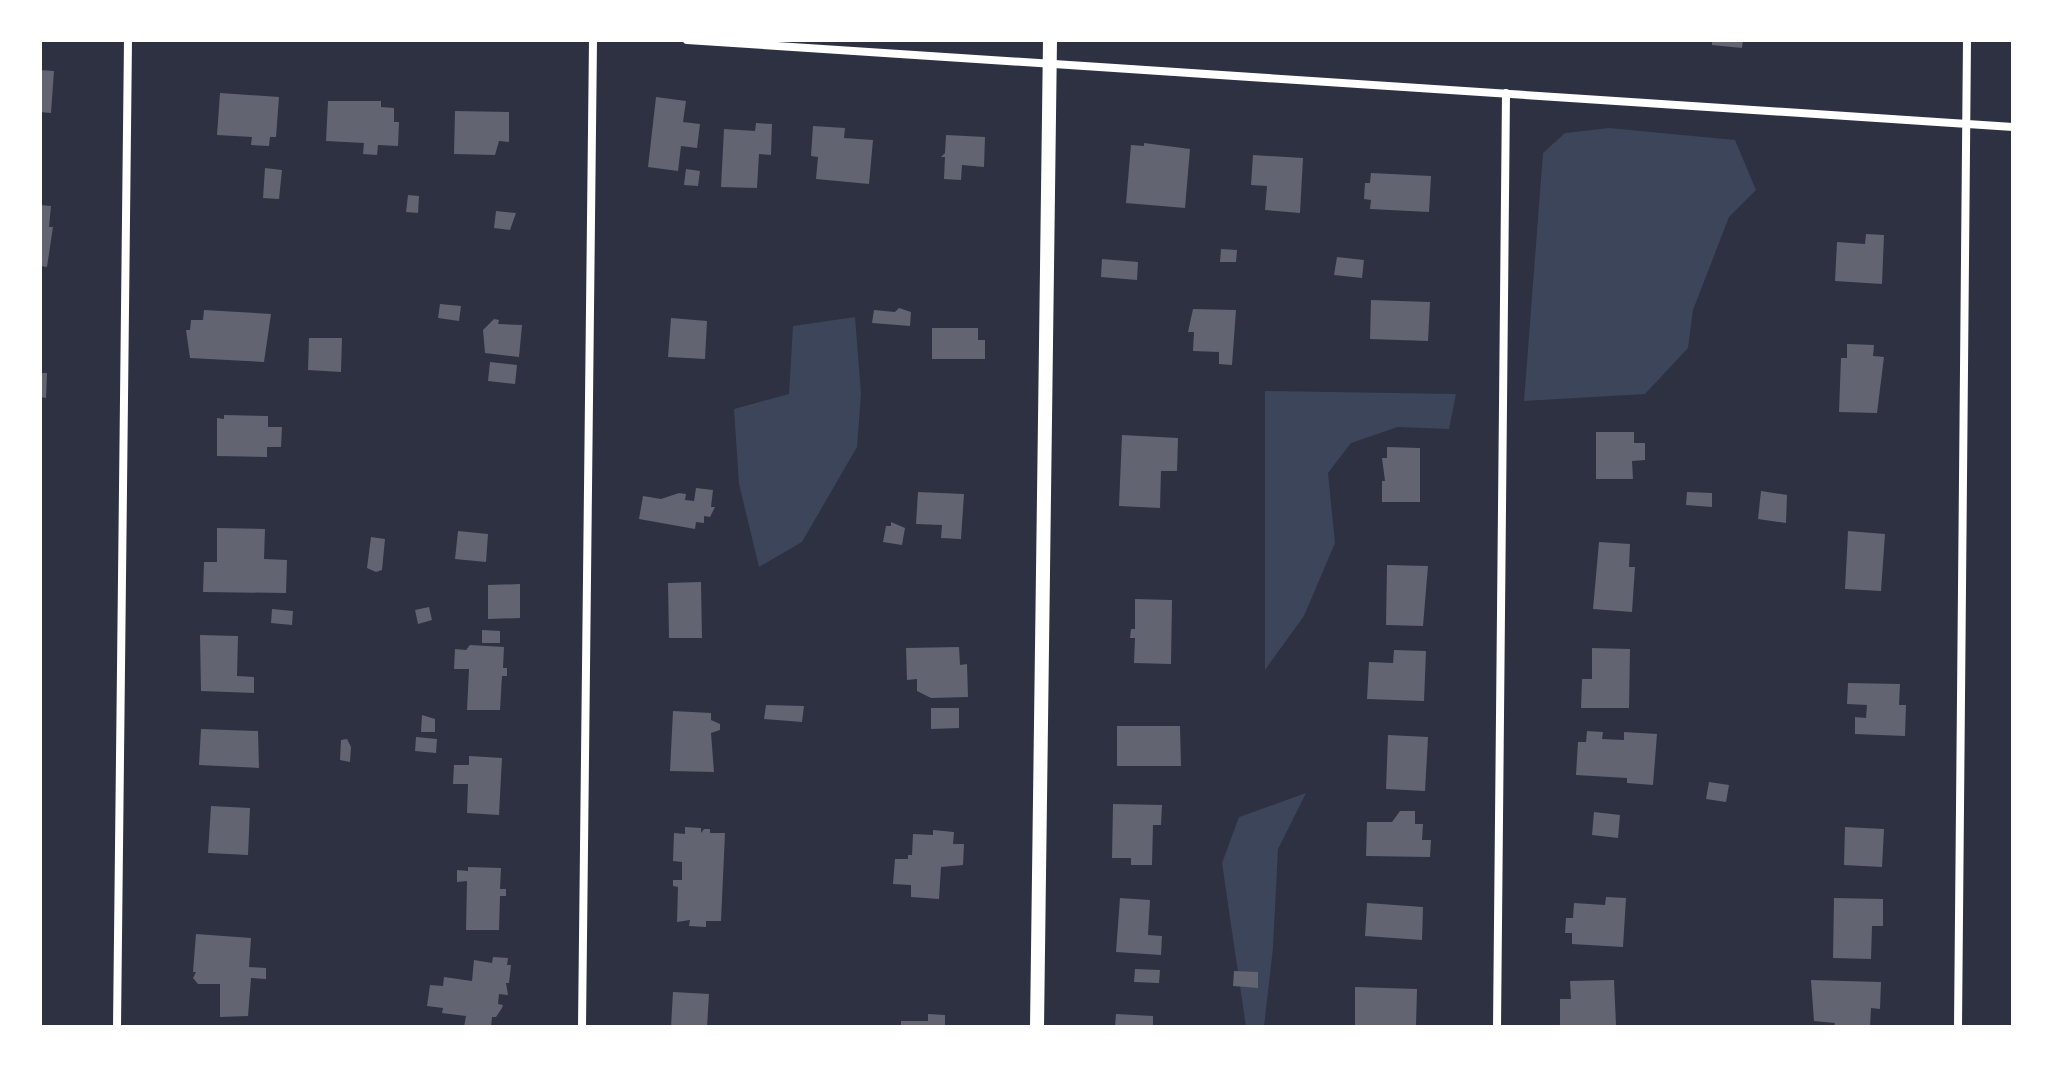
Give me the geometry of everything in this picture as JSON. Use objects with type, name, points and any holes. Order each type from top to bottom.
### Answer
[{"type":"street","points":[[117,1027],[128,40]]},
{"type":"street","points":[[582,1027],[593,40]]},
{"type":"street","points":[[687,40],[2013,127]]},
{"type":"street","points":[[1037,1027],[1050,40]]},
{"type":"street","points":[[1958,1027],[1967,40]]},
{"type":"street","points":[[1497,1027],[1506,93]]},
{"type":"shaded area","points":[[1609,128],[1735,140],[1756,190],[1729,217],[1693,310],[1688,348],[1645,394],[1524,401],[1543,153],[1565,133]]},
{"type":"shaded area","points":[[855,317],[861,394],[857,447],[802,542],[759,567],[739,484],[734,409],[789,394],[793,326]]},
{"type":"shaded area","points":[[1265,391],[1456,394],[1449,429],[1398,427],[1351,443],[1328,473],[1335,543],[1304,616],[1265,670]]},
{"type":"shaded area","points":[[1306,793],[1278,849],[1273,948],[1264,1027],[1246,1027],[1222,863],[1239,817]]},
{"type":"building","points":[[1712,40],[1743,40],[1742,48],[1712,45]]},
{"type":"building","points":[[40,70],[54,71],[51,113],[40,112]]},
{"type":"building","points":[[220,93],[279,97],[276,137],[270,137],[269,146],[251,145],[252,137],[217,135]]},
{"type":"building","points":[[656,97],[686,101],[683,122],[700,124],[697,148],[681,146],[678,171],[648,167]]},
{"type":"building","points":[[328,101],[381,101],[381,107],[394,108],[394,122],[399,122],[398,146],[378,145],[377,155],[363,154],[364,143],[326,141]]},
{"type":"building","points":[[455,111],[509,112],[509,142],[499,141],[495,155],[454,154]]},
{"type":"building","points":[[756,123],[772,124],[771,155],[759,154],[757,188],[721,187],[724,129],[755,131]]},
{"type":"building","points":[[813,126],[845,128],[844,138],[873,140],[869,184],[816,179],[818,157],[811,156]]},
{"type":"building","points":[[946,135],[985,137],[984,167],[962,165],[961,180],[944,179],[945,157],[941,157],[945,153]]},
{"type":"building","points":[[1144,143],[1190,149],[1185,208],[1126,203],[1131,145],[1144,146]]},
{"type":"building","points":[[1253,155],[1303,158],[1300,213],[1265,210],[1267,186],[1251,185]]},
{"type":"building","points":[[265,168],[282,170],[279,199],[263,198]]},
{"type":"building","points":[[686,169],[700,171],[698,186],[684,185]]},
{"type":"building","points":[[1371,173],[1431,176],[1429,212],[1370,209],[1371,200],[1364,199],[1365,183],[1370,183]]},
{"type":"building","points":[[408,195],[419,196],[418,213],[406,212]]},
{"type":"building","points":[[40,205],[51,206],[49,227],[53,227],[47,267],[40,266]]},
{"type":"building","points":[[496,211],[516,213],[510,230],[494,228]]},
{"type":"building","points":[[1866,234],[1884,235],[1882,284],[1835,281],[1837,242],[1865,244]]},
{"type":"building","points":[[1221,249],[1237,250],[1236,262],[1220,262]]},
{"type":"building","points":[[1337,257],[1364,260],[1362,278],[1334,275]]},
{"type":"building","points":[[1102,259],[1138,262],[1137,280],[1101,277]]},
{"type":"building","points":[[1371,300],[1430,302],[1428,341],[1370,339]]},
{"type":"building","points":[[440,304],[461,306],[459,321],[438,318]]},
{"type":"building","points":[[899,308],[911,312],[910,326],[872,323],[874,310],[895,312]]},
{"type":"building","points":[[1193,309],[1236,310],[1232,365],[1219,364],[1219,352],[1193,351],[1194,332],[1188,332]]},
{"type":"building","points":[[204,310],[271,314],[264,362],[190,358],[186,330],[190,330],[191,320],[203,320]]},
{"type":"building","points":[[671,318],[707,321],[705,359],[668,357]]},
{"type":"building","points":[[494,319],[499,320],[498,324],[522,325],[519,357],[485,353],[483,330]]},
{"type":"building","points":[[932,328],[978,328],[978,340],[985,340],[985,359],[932,359]]},
{"type":"building","points":[[309,338],[342,338],[341,372],[308,370]]},
{"type":"building","points":[[1847,344],[1874,345],[1873,356],[1884,357],[1877,413],[1839,412],[1841,358],[1847,358]]},
{"type":"building","points":[[490,362],[517,365],[515,384],[488,381]]},
{"type":"building","points":[[40,373],[47,373],[46,398],[40,397]]},
{"type":"building","points":[[224,415],[268,416],[268,427],[282,427],[281,447],[267,447],[267,457],[217,456],[217,418],[224,419]]},
{"type":"building","points":[[1596,432],[1634,432],[1634,443],[1645,443],[1645,460],[1632,461],[1633,479],[1596,479]]},
{"type":"building","points":[[1122,435],[1178,438],[1177,471],[1161,471],[1160,508],[1119,506]]},
{"type":"building","points":[[1387,447],[1420,448],[1420,502],[1382,502],[1382,481],[1385,481],[1382,458],[1387,458]]},
{"type":"building","points":[[696,488],[713,490],[711,507],[715,507],[710,517],[704,516],[704,523],[696,522],[695,529],[639,519],[643,496],[661,499],[679,493],[686,494],[685,500],[694,501]]},
{"type":"building","points":[[1761,491],[1787,495],[1786,523],[1758,519]]},
{"type":"building","points":[[918,492],[964,494],[961,539],[941,538],[942,525],[916,524]]},
{"type":"building","points":[[1687,492],[1712,493],[1712,507],[1686,505]]},
{"type":"building","points":[[891,522],[905,528],[902,545],[883,542],[886,526],[891,526]]},
{"type":"building","points":[[217,528],[265,529],[264,559],[287,560],[286,593],[203,592],[204,562],[217,562]]},
{"type":"building","points":[[458,531],[488,534],[486,562],[455,559]]},
{"type":"building","points":[[1848,531],[1885,534],[1881,591],[1845,589]]},
{"type":"building","points":[[371,537],[385,539],[382,570],[376,572],[367,568]]},
{"type":"building","points":[[1599,542],[1630,544],[1629,567],[1635,567],[1632,612],[1593,609]]},
{"type":"building","points":[[1387,565],[1428,566],[1423,626],[1386,625]]},
{"type":"building","points":[[701,582],[702,638],[669,638],[668,583]]},
{"type":"building","points":[[520,584],[520,618],[488,619],[488,585]]},
{"type":"building","points":[[1135,599],[1172,600],[1171,664],[1134,663],[1135,638],[1130,638],[1131,629],[1135,629]]},
{"type":"building","points":[[429,607],[432,620],[418,624],[415,610]]},
{"type":"building","points":[[272,609],[293,611],[292,625],[271,623]]},
{"type":"building","points":[[482,630],[500,631],[500,643],[482,643]]},
{"type":"building","points":[[200,635],[238,636],[237,676],[254,677],[254,693],[201,691]]},
{"type":"building","points":[[470,645],[504,647],[503,668],[507,668],[507,676],[502,676],[500,710],[467,710],[469,669],[454,669],[455,649],[466,650]]},
{"type":"building","points":[[959,647],[960,665],[967,664],[968,697],[931,698],[917,691],[917,679],[907,680],[906,648]]},
{"type":"building","points":[[1592,648],[1630,649],[1629,708],[1581,708],[1582,679],[1592,679]]},
{"type":"building","points":[[1394,650],[1426,651],[1424,701],[1367,699],[1369,662],[1393,663]]},
{"type":"building","points":[[1848,683],[1900,684],[1899,705],[1906,705],[1905,736],[1855,734],[1855,717],[1866,718],[1867,705],[1847,704]]},
{"type":"building","points":[[766,705],[804,706],[802,722],[764,719]]},
{"type":"building","points":[[931,708],[959,708],[959,728],[931,729]]},
{"type":"building","points":[[673,711],[711,713],[711,720],[720,724],[720,730],[711,733],[714,772],[670,771]]},
{"type":"building","points":[[422,715],[435,719],[435,732],[421,732]]},
{"type":"building","points":[[1117,726],[1180,726],[1181,766],[1117,766]]},
{"type":"building","points":[[201,729],[258,731],[259,768],[199,765]]},
{"type":"building","points":[[1587,731],[1603,732],[1602,739],[1624,740],[1624,732],[1657,734],[1653,785],[1627,783],[1627,778],[1576,775],[1578,742],[1586,742]]},
{"type":"building","points":[[1388,735],[1428,737],[1425,791],[1386,789]]},
{"type":"building","points":[[416,737],[437,739],[436,753],[415,751]]},
{"type":"building","points":[[347,739],[351,747],[350,762],[340,760],[341,740]]},
{"type":"building","points":[[469,756],[502,758],[499,815],[467,813],[468,784],[453,784],[454,765],[469,765]]},
{"type":"building","points":[[1709,782],[1729,785],[1726,802],[1706,799]]},
{"type":"building","points":[[1113,804],[1162,805],[1161,825],[1153,825],[1152,865],[1131,865],[1131,858],[1112,858]]},
{"type":"building","points":[[211,806],[250,808],[248,855],[208,853]]},
{"type":"building","points":[[1400,811],[1415,811],[1415,824],[1423,824],[1422,840],[1431,840],[1430,857],[1366,856],[1367,822],[1392,822]]},
{"type":"building","points":[[1594,812],[1620,815],[1618,838],[1592,835]]},
{"type":"building","points":[[685,827],[701,828],[701,833],[704,829],[710,829],[710,833],[725,833],[721,921],[706,921],[706,927],[689,926],[690,920],[677,922],[678,887],[673,886],[673,880],[682,880],[682,862],[673,861],[674,833],[685,834]]},
{"type":"building","points":[[1845,827],[1884,829],[1882,867],[1844,865]]},
{"type":"building","points":[[933,830],[954,832],[953,844],[964,844],[963,865],[941,867],[939,899],[911,897],[911,885],[893,884],[895,859],[908,859],[908,855],[912,855],[913,834],[933,835]]},
{"type":"building","points":[[468,867],[501,868],[500,889],[506,889],[506,896],[500,896],[499,930],[466,930],[467,881],[457,882],[457,870],[468,871]]},
{"type":"building","points":[[1606,897],[1626,898],[1623,947],[1572,944],[1572,933],[1565,933],[1566,918],[1573,918],[1574,903],[1605,905]]},
{"type":"building","points":[[1120,898],[1150,900],[1148,935],[1162,936],[1161,955],[1116,952]]},
{"type":"building","points":[[1834,898],[1883,899],[1883,926],[1872,926],[1871,959],[1833,958]]},
{"type":"building","points":[[1367,903],[1423,907],[1422,940],[1365,936]]},
{"type":"building","points":[[196,934],[251,938],[249,967],[266,968],[266,979],[251,978],[248,1016],[220,1017],[220,984],[198,984],[193,978],[196,972],[193,972]]},
{"type":"building","points":[[493,957],[508,958],[507,965],[511,965],[509,983],[506,983],[508,995],[499,994],[498,1004],[503,1005],[496,1017],[492,1017],[491,1027],[464,1027],[466,1016],[442,1013],[443,1008],[427,1006],[430,985],[443,986],[444,977],[472,981],[474,960],[492,963]]},
{"type":"building","points":[[1135,969],[1160,970],[1159,983],[1134,982]]},
{"type":"building","points":[[1234,971],[1258,972],[1258,988],[1233,986]]},
{"type":"building","points":[[1614,980],[1616,1025],[1560,1026],[1560,999],[1571,999],[1570,981]]},
{"type":"building","points":[[1811,980],[1881,982],[1880,1009],[1871,1008],[1870,1027],[1834,1027],[1835,1023],[1814,1021]]},
{"type":"building","points":[[1355,987],[1417,989],[1416,1026],[1355,1025]]},
{"type":"building","points":[[673,992],[709,994],[707,1027],[671,1027]]},
{"type":"building","points":[[928,1014],[945,1015],[945,1027],[901,1027],[901,1021],[928,1021]]},
{"type":"building","points":[[1116,1014],[1153,1016],[1153,1027],[1115,1027]]}]
